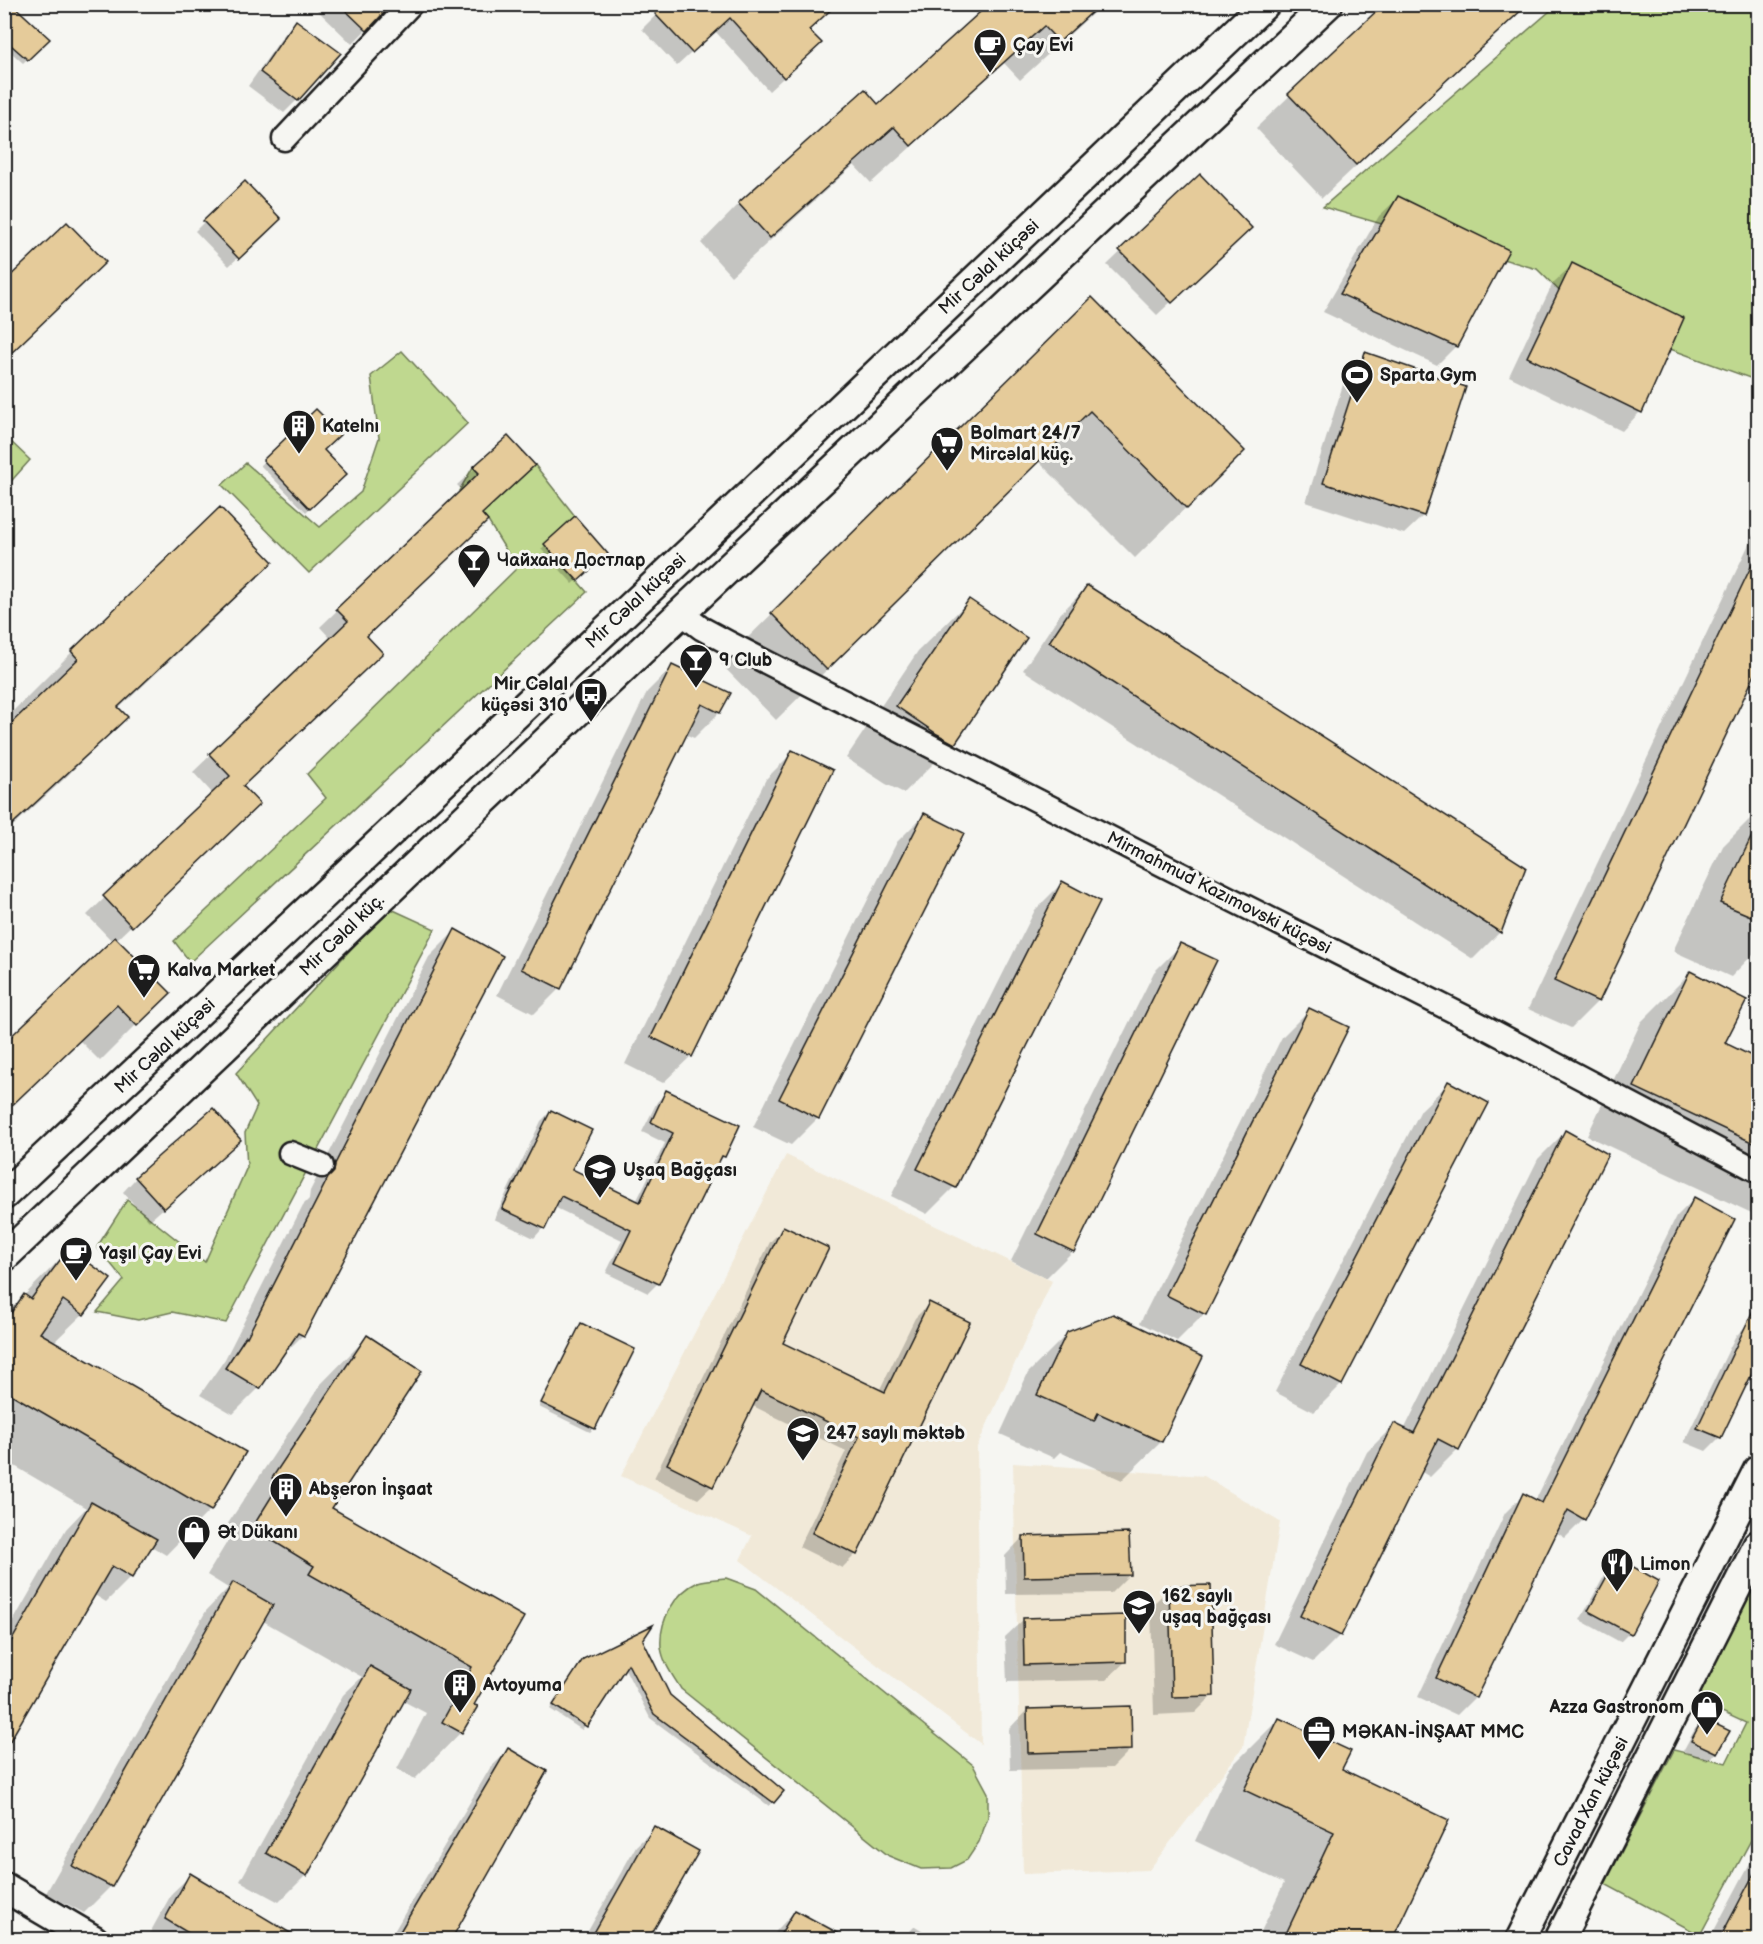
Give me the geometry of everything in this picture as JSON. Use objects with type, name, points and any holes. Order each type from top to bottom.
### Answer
[{"type":"street","points":[[284,139],[411,4]]},
{"type":"street","name":"Mir Cəlal küçəsi","points":[[4,1195],[654,585],[1265,4]]},
{"type":"street","points":[[654,585],[681,613],[1328,4]]},
{"type":"street","name":"Mirmahmud Kazımovski küçəsi","points":[[681,613],[701,628],[727,642],[1479,1024],[1758,1170]]},
{"type":"street","name":"Mir Cəlal küç.","points":[[4,1257],[681,613]]},
{"type":"street","points":[[290,1153],[322,1166]]},
{"type":"street","name":"Cavad Xan küçəsi","points":[[1520,1940],[1758,1470]]},
{"type":"street","name":"Cavad Xan küçəsi","points":[[1558,1940],[1758,1545]]},
{"type":"street","points":[[4,1887],[94,1940]]},
{"type":"shaded area","name":"247 saylı məktəb","points":[[786,1155],[1052,1281],[977,1447],[981,1744],[740,1560],[752,1536],[621,1476]]},
{"type":"shaded area","name":"162 saylı uşaq bağçası","points":[[1013,1463],[1204,1476],[1280,1522],[1243,1747],[1149,1870],[1023,1874]]},
{"type":"green space","points":[[1557,5],[1758,5],[1758,381],[1588,319],[1537,269],[1323,207]]},
{"type":"green space","points":[[402,351],[468,423],[309,573],[222,485],[246,463],[320,527],[361,492],[379,438],[371,376]]},
{"type":"green space","points":[[5,436],[30,460],[4,488]]},
{"type":"green space","points":[[535,465],[575,516],[545,544],[587,592],[190,962],[174,941],[326,798],[307,774],[517,568],[488,521],[459,491],[473,467],[501,496]]},
{"type":"green space","points":[[389,908],[435,929],[226,1323],[172,1312],[138,1320],[97,1312],[124,1280],[97,1247],[127,1200],[205,1262],[247,1167],[245,1133],[257,1106],[236,1073]]},
{"type":"green space","points":[[1758,1575],[1758,1827],[1700,1935],[1605,1884],[1674,1750],[1726,1763],[1746,1723],[1696,1700]]},
{"type":"green space","points":[[726,1578],[756,1589],[973,1765],[988,1793],[988,1817],[979,1842],[967,1860],[951,1868],[921,1869],[889,1856],[681,1689],[662,1653],[661,1637],[666,1618],[675,1601],[689,1587],[701,1581]]},
{"type":"building","points":[[4,4],[12,4],[50,39],[28,60],[4,39]]},
{"type":"building","points":[[339,4],[392,4],[367,31]]},
{"type":"building","points":[[665,4],[837,4],[809,30],[822,43],[784,78],[730,18],[692,53],[655,14]]},
{"type":"building","points":[[989,4],[1101,4],[1059,42],[1044,26],[911,146],[894,127],[770,238],[738,203],[865,89],[878,104]]},
{"type":"building","points":[[1384,4],[1528,4],[1356,165],[1288,94]]},
{"type":"building","points":[[296,20],[341,53],[298,101],[260,72]]},
{"type":"building","points":[[1200,174],[1252,228],[1172,303],[1119,250]]},
{"type":"building","points":[[245,181],[281,219],[239,259],[203,221]]},
{"type":"building","points":[[1398,196],[1509,250],[1457,347],[1340,294]]},
{"type":"building","points":[[67,222],[106,262],[4,360],[4,282]]},
{"type":"building","points":[[1572,263],[1684,318],[1642,413],[1527,357]]},
{"type":"building","points":[[1092,297],[1245,451],[1187,509],[1090,411],[827,670],[771,613]]},
{"type":"building","points":[[1365,352],[1466,387],[1424,516],[1323,483]]},
{"type":"building","name":"Katelnı","points":[[316,409],[341,434],[324,450],[347,474],[310,509],[263,460]]},
{"type":"building","points":[[508,436],[535,465],[482,514],[488,521],[367,636],[383,653],[243,786],[260,804],[132,927],[103,896],[230,776],[209,754],[348,621],[336,609],[479,473],[473,467]]},
{"type":"building","points":[[220,507],[273,562],[118,707],[128,717],[4,832],[4,730],[78,659],[71,651]]},
{"type":"building","points":[[575,516],[608,554],[578,581],[544,544]]},
{"type":"building","points":[[1758,552],[1758,668],[1599,1002],[1554,981]]},
{"type":"building","points":[[1087,585],[1526,867],[1501,933],[1049,642]]},
{"type":"building","points":[[969,599],[1027,638],[955,744],[896,706]]},
{"type":"building","points":[[672,665],[731,693],[720,713],[702,704],[561,989],[521,969]]},
{"type":"building","points":[[792,750],[833,770],[692,1057],[651,1037]]},
{"type":"building","points":[[924,813],[964,833],[819,1119],[779,1099]]},
{"type":"building","points":[[1758,823],[1758,919],[1720,903]]},
{"type":"building","points":[[1062,881],[1100,901],[956,1188],[917,1169]]},
{"type":"building","points":[[455,929],[503,956],[304,1336],[298,1333],[260,1389],[225,1368],[247,1337],[328,1178],[334,1172],[335,1164]]},
{"type":"building","points":[[115,937],[171,993],[137,1026],[117,1005],[4,1113],[4,1043]]},
{"type":"building","points":[[1180,943],[1217,960],[1074,1252],[1037,1234]]},
{"type":"building","points":[[1690,971],[1747,1000],[1725,1043],[1758,1059],[1758,1145],[1634,1087]]},
{"type":"building","points":[[1309,1008],[1349,1027],[1206,1315],[1166,1295]]},
{"type":"building","points":[[1448,1081],[1489,1103],[1342,1385],[1301,1364]]},
{"type":"building","name":"Uşaq Bağçası","points":[[666,1090],[740,1125],[725,1157],[722,1156],[659,1284],[615,1263],[631,1230],[561,1196],[545,1229],[502,1209],[551,1110],[592,1130],[572,1169],[640,1202],[673,1133],[651,1122]]},
{"type":"building","points":[[213,1108],[241,1140],[164,1209],[135,1177]]},
{"type":"building","points":[[1565,1130],[1608,1154],[1459,1450],[1438,1439],[1341,1636],[1300,1616],[1394,1423],[1414,1433]]},
{"type":"building","points":[[1694,1197],[1735,1219],[1585,1520],[1568,1510],[1476,1698],[1436,1678],[1523,1493],[1542,1503]]},
{"type":"building","points":[[783,1226],[829,1248],[783,1343],[885,1392],[929,1302],[970,1322],[857,1555],[812,1533],[859,1437],[761,1390],[713,1487],[667,1464]]},
{"type":"building","points":[[69,1248],[111,1279],[84,1315],[63,1300],[40,1333],[246,1452],[211,1511],[4,1390],[4,1323],[24,1294],[31,1299]]},
{"type":"building","points":[[1758,1300],[1758,1361],[1721,1438],[1697,1428]]},
{"type":"building","points":[[1113,1314],[1203,1357],[1162,1442],[1098,1413],[1094,1421],[1037,1395],[1067,1332]]},
{"type":"building","points":[[581,1323],[635,1349],[595,1429],[541,1403]]},
{"type":"building","points":[[367,1335],[422,1371],[332,1508],[524,1617],[474,1705],[478,1706],[462,1733],[442,1722],[472,1667],[309,1574],[314,1566],[252,1528],[280,1483],[272,1478]]},
{"type":"building","points":[[91,1502],[157,1539],[132,1578],[112,1566],[4,1751],[4,1654]]},
{"type":"building","points":[[1129,1533],[1131,1575],[1024,1577],[1023,1536]]},
{"type":"building","points":[[1617,1558],[1659,1581],[1631,1634],[1588,1611]]},
{"type":"building","points":[[233,1582],[273,1605],[112,1887],[72,1866]]},
{"type":"building","points":[[1211,1585],[1214,1696],[1172,1697],[1169,1586]]},
{"type":"building","points":[[1126,1615],[1126,1662],[1024,1665],[1023,1618]]},
{"type":"building","points":[[653,1625],[643,1640],[670,1695],[784,1791],[774,1803],[654,1714],[628,1664],[587,1727],[553,1705],[583,1659]]},
{"type":"building","points":[[370,1666],[411,1689],[307,1876],[266,1853]]},
{"type":"building","points":[[1131,1706],[1132,1750],[1028,1753],[1027,1709]]},
{"type":"building","points":[[1279,1718],[1351,1751],[1342,1769],[1449,1820],[1392,1940],[1283,1940],[1334,1832],[1244,1790]]},
{"type":"building","points":[[1703,1718],[1730,1731],[1717,1753],[1691,1741]]},
{"type":"building","points":[[508,1748],[547,1771],[451,1940],[395,1940]]},
{"type":"building","points":[[654,1826],[699,1851],[648,1940],[590,1940]]},
{"type":"building","points":[[1758,1866],[1758,1940],[1719,1940]]},
{"type":"building","points":[[190,1873],[302,1940],[200,1940],[165,1919]]},
{"type":"building","points":[[795,1910],[851,1940],[777,1940]]},
{"type":"place","name":"Çay Evi","points":[[990,74]]},
{"type":"place","name":"Sparta Gym","points":[[1357,404]]},
{"type":"place","name":"Katelnı","points":[[299,455]]},
{"type":"place","name":"Bolmart 24/7 Mircәlal küç.","points":[[947,472]]},
{"type":"place","name":"Чайхана Достлар","points":[[474,589]]},
{"type":"place","name":"9 Club","points":[[696,689]]},
{"type":"place","name":"Mir Cəlal küçəsi 310","points":[[591,723]]},
{"type":"place","name":"Kalva Market","points":[[144,999]]},
{"type":"place","name":"Uşaq Bağçası","points":[[600,1199]]},
{"type":"place","name":"Yaşıl Çay Evi","points":[[76,1282]]},
{"type":"place","name":"247 saylı məktəb","points":[[803,1462]]},
{"type":"place","name":"Abşeron İnşaat","points":[[286,1518]]},
{"type":"place","name":"Ət Dükanı","points":[[194,1561]]},
{"type":"place","name":"Limon","points":[[1617,1593]]},
{"type":"place","name":"162 saylı uşaq bağçası","points":[[1139,1635]]},
{"type":"place","name":"Avtoyuma","points":[[460,1714]]},
{"type":"place","name":"Azza Gastronom","points":[[1707,1736]]},
{"type":"place","name":"MƏKAN-İNŞAAT MMC","points":[[1319,1761]]}]
